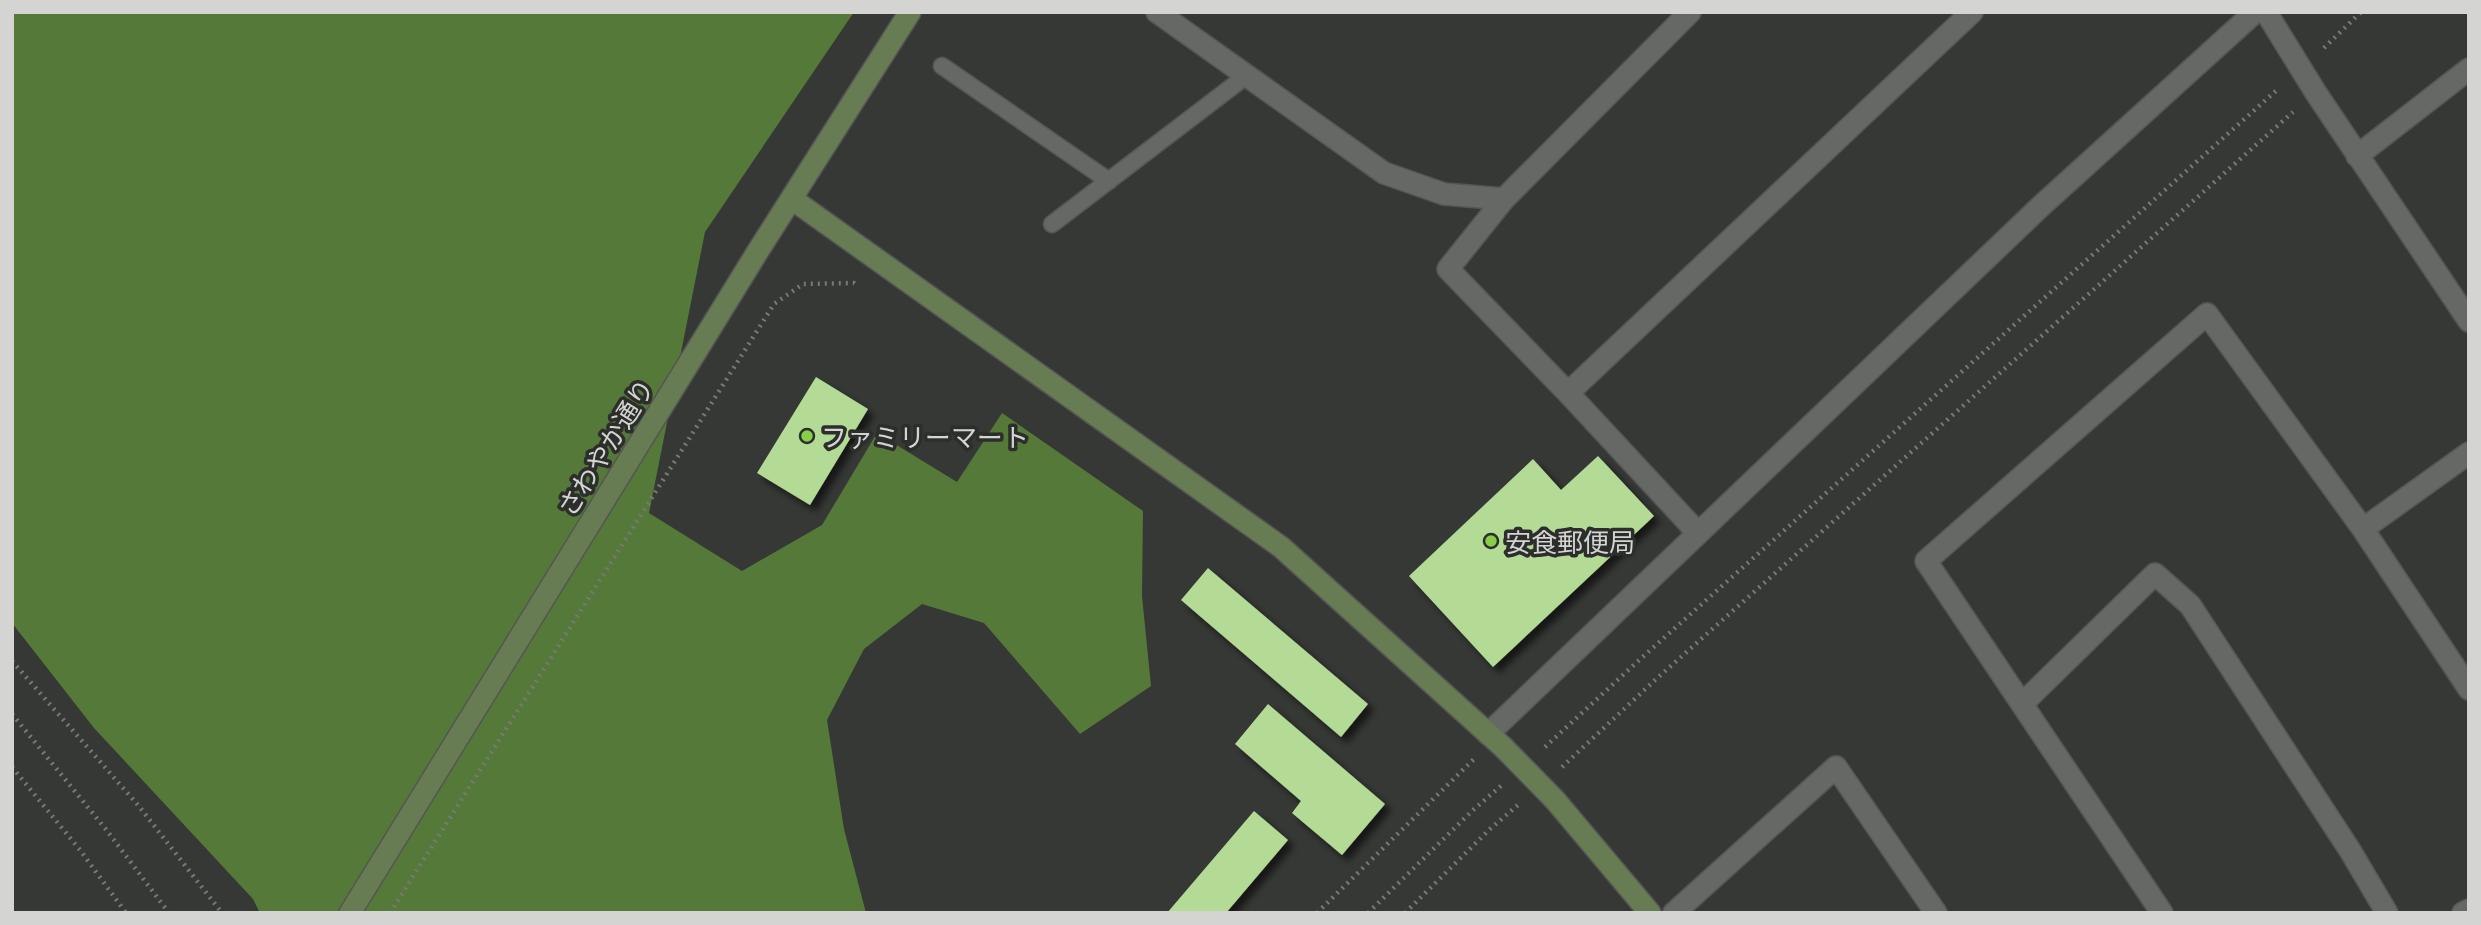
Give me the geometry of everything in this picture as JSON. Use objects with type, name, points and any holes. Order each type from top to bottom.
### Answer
[{"type":"street","name":"さわやか通り","points":[[350,913],[758,251],[910,12]]},
{"type":"street","points":[[1157,12],[1384,173],[1444,194],[1504,199]]},
{"type":"street","points":[[1690,12],[1504,199],[1448,269],[1698,533]]},
{"type":"street","points":[[1568,393],[1972,12]]},
{"type":"street","points":[[1495,741],[1698,533],[2041,206],[2255,12]]},
{"type":"street","points":[[2266,12],[2357,156],[2469,321]]},
{"type":"street","points":[[2357,156],[2469,69]]},
{"type":"street","points":[[792,199],[1282,547],[1495,741],[1555,800],[1650,913]]},
{"type":"street","points":[[2162,913],[1926,561],[2207,314],[2363,529],[2469,689]]},
{"type":"street","points":[[2363,529],[2469,453]]},
{"type":"street","points":[[2022,704],[2155,574],[2190,604],[2351,852],[2387,913]]},
{"type":"street","points":[[1674,913],[1836,767],[1936,913]]},
{"type":"street","points":[[2463,913],[2469,909]]},
{"type":"lane","points":[[942,66],[1109,181]]},
{"type":"lane","points":[[1052,224],[1246,76]]},
{"type":"path","points":[[1543,750],[1637,662],[2301,69],[2361,12]]},
{"type":"path","points":[[1560,769],[2244,154],[2316,93]]},
{"type":"path","points":[[390,913],[774,304],[803,285],[854,283],[865,291]]},
{"type":"path","points":[[12,660],[138,805],[222,913]]},
{"type":"path","points":[[12,714],[108,832],[169,913]]},
{"type":"path","points":[[1317,913],[1495,741]]},
{"type":"path","points":[[12,767],[80,850],[126,913]]},
{"type":"path","points":[[1368,913],[1472,811],[1503,785]]},
{"type":"path","points":[[1405,913],[1489,829],[1520,803]]},
{"type":"green space","points":[[12,12],[854,12],[705,232],[649,513],[742,571],[822,525],[877,433],[957,482],[1002,413],[1143,511],[1142,596],[1151,686],[1080,734],[984,623],[922,604],[864,649],[827,720],[844,829],[866,913],[260,913],[253,899],[94,728],[12,623]]},
{"type":"building","points":[[816,377],[868,409],[810,505],[757,473]]},
{"type":"building","points":[[1598,456],[1654,516],[1493,667],[1409,576],[1533,459],[1561,490]]},
{"type":"building","points":[[1208,568],[1368,704],[1341,737],[1181,600]]},
{"type":"building","points":[[1268,704],[1385,804],[1342,855],[1292,813],[1301,801],[1235,744]]},
{"type":"building","points":[[1254,811],[1288,840],[1226,913],[1167,913]]},
{"type":"place","name":"ファミリーマート","points":[[807,436]]},
{"type":"place","name":"安食郵便局","points":[[1491,541]]}]
